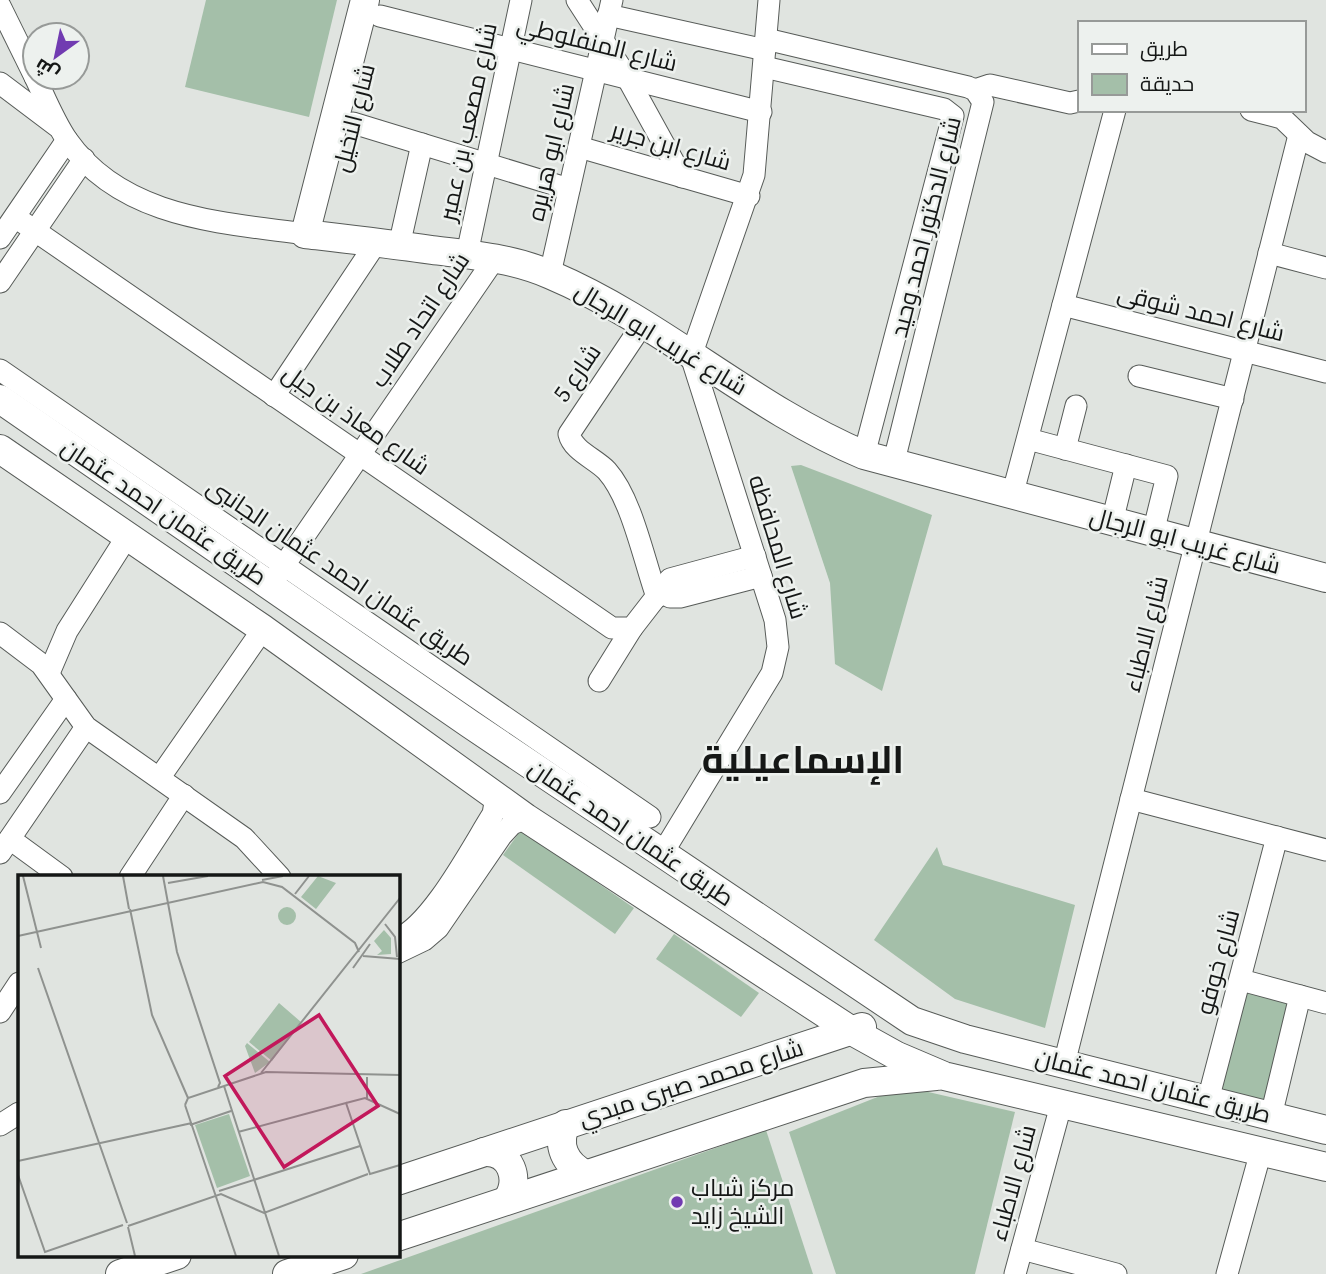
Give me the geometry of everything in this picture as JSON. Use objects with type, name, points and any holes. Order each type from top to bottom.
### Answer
[{"type":"main road","name":"شارع النخيل","points":[[315,235],[353,123],[376,5]]},
{"type":"main road","name":"شارع النخيل","points":[[315,235],[376,5]]},
{"type":"main road","name":"شارع غريب ابو الرجال","points":[[315,235],[481,256],[550,274],[642,325],[803,426],[864,455],[893,465],[1326,578]]},
{"type":"main road","name":"طريق عثمان احمد عثمان","points":[[0,400],[196,520],[277,575],[470,724],[891,1009],[931,1028],[987,1044],[1326,1130]]},
{"type":"main road","name":"طريق عثمان احمد عثمان","points":[[0,449],[262,629],[510,807],[852,1031],[897,1056],[944,1076],[1323,1168]]},
{"type":"main road","points":[[445,762],[458,759],[468,750],[473,737],[470,724]]},
{"type":"main road","points":[[510,807],[513,784],[524,774],[538,770]]},
{"type":"main road","name":"شارع محمد صبرى مبدي","points":[[399,1180],[869,1026],[884,1028],[942,1048],[987,1044]]},
{"type":"main road","points":[[399,1236],[864,1083],[944,1076]]},
{"type":"main road","points":[[1136,1124],[1145,1105],[1146,1085]]},
{"type":"main road","points":[[566,1124],[561,1140],[565,1157],[585,1174]]},
{"type":"main road","points":[[484,1152],[500,1155],[512,1167],[514,1184],[508,1200]]},
{"type":"main road","points":[[120,1274],[174,1256]]},
{"type":"main road","points":[[287,1274],[341,1256]]},
{"type":"street","name":"شارع مصعب بن عمير","points":[[481,256],[486,163],[521,0]]},
{"type":"street","points":[[577,0],[628,79],[682,177]]},
{"type":"street","points":[[691,356],[749,196],[756,164],[769,0]]},
{"type":"street","name":"شارع المنفلوطي","points":[[376,5],[510,49],[761,112]]},
{"type":"street","name":"شارع غريب ابو الرجال","points":[[0,6],[21,49]]},
{"type":"street","points":[[610,8],[765,52]]},
{"type":"street","name":"شارع ابو هريره","points":[[550,274],[610,8]]},
{"type":"street","name":"شارع الدكتور احمد وحيد","points":[[765,52],[975,90],[983,102],[893,465]]},
{"type":"street","name":"شارع الدكتور احمد وحيد","points":[[765,52],[944,109],[953,116],[864,455]]},
{"type":"street","points":[[975,90],[990,85],[1070,103],[1078,102]]},
{"type":"street","points":[[0,238],[64,135],[3,91]]},
{"type":"street","name":"شارع غريب ابو الرجال","points":[[42,91],[64,135],[84,159],[118,187],[179,215],[315,235]]},
{"type":"street","points":[[1012,496],[1114,112]]},
{"type":"street","points":[[1259,112],[1282,118],[1299,135],[1326,152]]},
{"type":"street","points":[[353,123],[569,188]]},
{"type":"street","name":"شارع الاطباء","points":[[1064,1064],[1299,135]]},
{"type":"street","points":[[274,396],[387,244],[422,144]]},
{"type":"street","name":"شارع ابن جرير","points":[[579,147],[749,196]]},
{"type":"street","points":[[0,282],[84,159]]},
{"type":"street","name":"شارع معاذ بن جبل","points":[[15,216],[608,626],[617,630],[632,628]]},
{"type":"street","points":[[1269,253],[1326,268]]},
{"type":"street","name":"شارع اتحاد طلاب","points":[[277,575],[360,455],[481,256]]},
{"type":"street","name":"شارع احمد شوقى","points":[[1063,305],[1326,372]]},
{"type":"street","name":"شارع 5","points":[[642,325],[569,434],[572,443],[607,472],[618,489],[659,594]]},
{"type":"street","name":"شارع المحافظه","points":[[662,854],[772,673],[778,634],[691,356]]},
{"type":"street","name":"طريق عثمان احمد عثمان الجانبى","points":[[0,370],[196,520]]},
{"type":"street","points":[[1139,376],[1233,399]]},
{"type":"street","points":[[1065,449],[1076,406]]},
{"type":"street","points":[[1028,439],[1167,476],[1153,533]]},
{"type":"street","points":[[1112,522],[1126,465]]},
{"type":"street","points":[[49,673],[67,631],[128,535]]},
{"type":"street","points":[[599,681],[632,628],[674,578],[758,566]]},
{"type":"street","name":"طريق عثمان احمد عثمان الجانبى","points":[[277,575],[650,817]]},
{"type":"street","points":[[160,777],[262,629]]},
{"type":"street","points":[[0,634],[32,656],[49,673],[86,727],[244,838],[278,875]]},
{"type":"street","points":[[0,793],[66,699]]},
{"type":"street","points":[[58,875],[5,846],[86,727]]},
{"type":"street","points":[[131,875],[184,795]]},
{"type":"street","points":[[1131,799],[1326,850]]},
{"type":"street","points":[[399,938],[417,927],[430,911],[494,814],[510,807],[512,824],[500,836],[431,934],[399,952]]},
{"type":"street","name":"شارع خوفو","points":[[1208,1100],[1277,837]]},
{"type":"street","points":[[1241,980],[1326,1003]]},
{"type":"street","points":[[0,1012],[13,987]]},
{"type":"street","points":[[1271,1116],[1300,996]]},
{"type":"street","name":"شارع الاطباء","points":[[1015,1274],[1061,1105]]},
{"type":"street","points":[[0,1125],[18,1114]]},
{"type":"street","points":[[1227,1274],[1261,1151]]},
{"type":"street","points":[[1023,1249],[1116,1274]]},
{"type":"green space","points":[[206,0],[337,0],[309,117],[185,87]]},
{"type":"green space","points":[[801,465],[932,515],[882,691],[835,664],[830,583],[791,466]]},
{"type":"green space","points":[[521,830],[634,908],[615,934],[503,855]]},
{"type":"green space","points":[[937,847],[943,865],[1075,905],[1045,1028],[955,999],[874,940]]},
{"type":"green space","points":[[674,934],[759,993],[741,1017],[656,959]]},
{"type":"green space","points":[[1242,982],[1298,997],[1271,1107],[1212,1093]]},
{"type":"green space","points":[[924,1091],[1015,1112],[975,1274],[836,1274],[789,1132],[880,1096]]},
{"type":"green space","name":"مركز شباب الشيخ زايد","points":[[766,1130],[813,1274],[361,1274]]},
{"type":"place","name":"مركز شباب الشيخ زايد","points":[[677,1202]]},
{"type":"district","name":"الإسماعيلية","points":[[803,760]]}]
